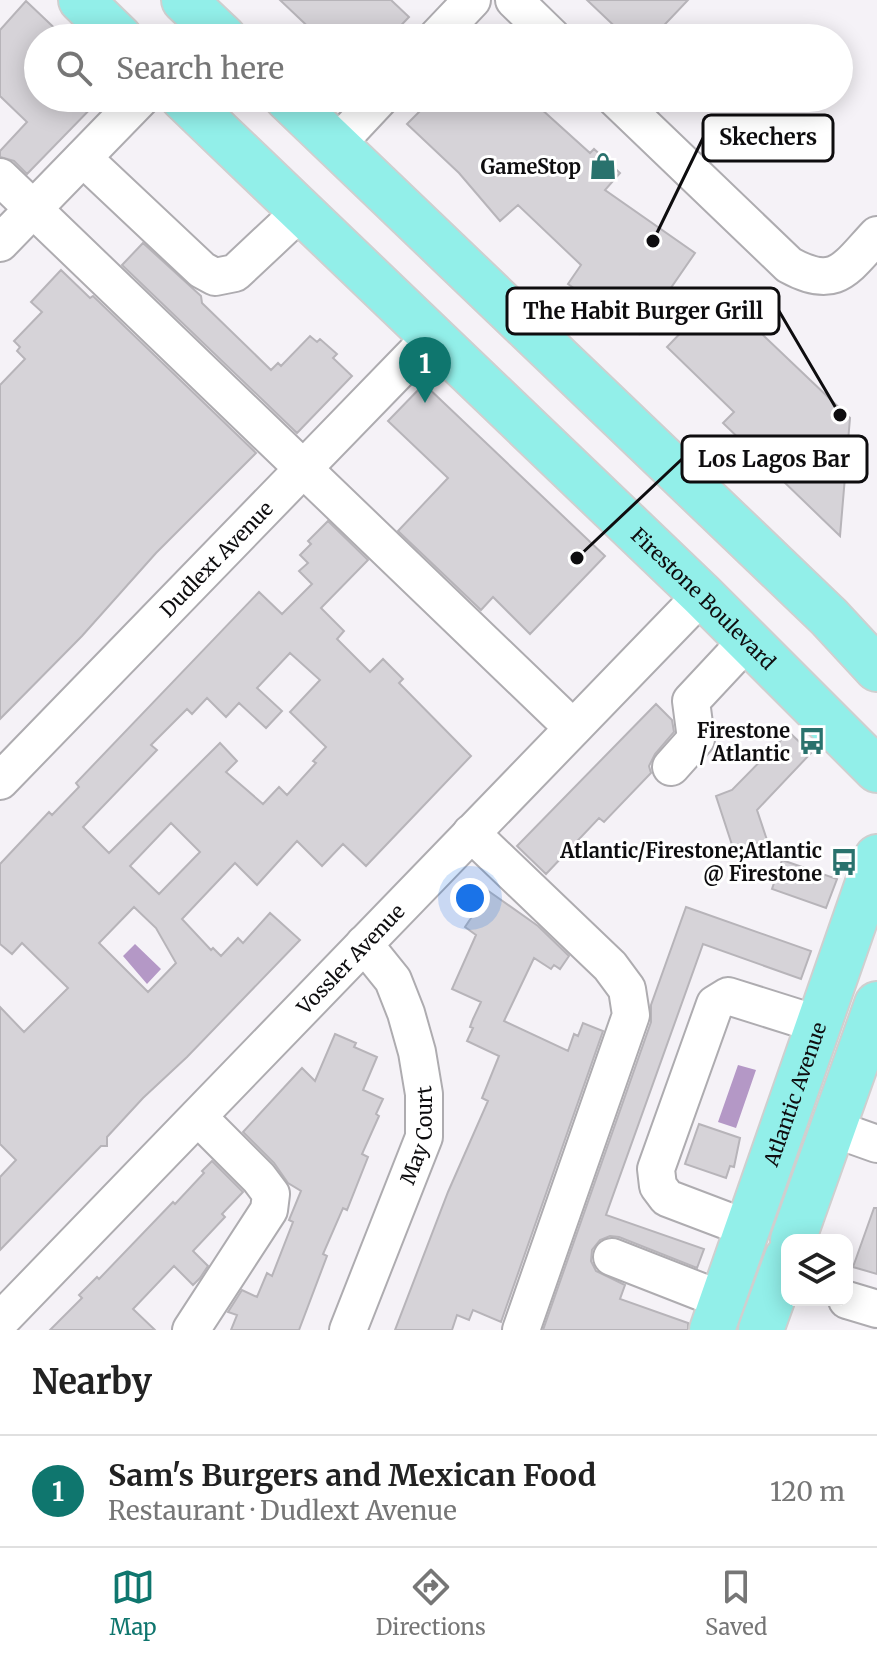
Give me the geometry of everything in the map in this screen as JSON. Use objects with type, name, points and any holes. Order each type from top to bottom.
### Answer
[{"type":"main road","points":[[81,0],[106,24]]},
{"type":"main road","points":[[184,0],[209,24]]},
{"type":"main road","name":"Firestone Boulevard","points":[[198,112],[702,595],[877,770]]},
{"type":"main road","points":[[302,112],[829,617],[877,669]]},
{"type":"main road","points":[[829,617],[877,624]]},
{"type":"main road","name":"Atlantic Avenue","points":[[717,1315],[877,857]]},
{"type":"main road","points":[[797,1234],[877,1004]]},
{"type":"main road","points":[[761,1330],[781,1279]]},
{"type":"street","points":[[449,24],[472,0]]},
{"type":"street","points":[[514,0],[539,24]]},
{"type":"street","points":[[0,243],[127,112]]},
{"type":"street","points":[[336,145],[367,112]]},
{"type":"street","points":[[630,112],[789,265],[810,276],[831,277],[850,264],[877,235]]},
{"type":"street","points":[[83,158],[202,270],[215,277],[235,273],[301,211]]},
{"type":"street","points":[[0,177],[573,728]]},
{"type":"street","name":"Dudlext Avenue","points":[[0,781],[432,336]]},
{"type":"street","name":"Vossler Avenue","points":[[0,1321],[702,595]]},
{"type":"street","points":[[671,767],[696,739],[691,701],[748,640]]},
{"type":"street","points":[[471,833],[610,966],[627,989],[631,1015],[521,1330]]},
{"type":"street","name":"May Court","points":[[348,1330],[424,1137],[424,1094],[406,1013],[393,980],[364,944]]},
{"type":"street","points":[[746,1228],[667,1198],[658,1186],[656,1169],[715,1004],[728,996],[817,1024]]},
{"type":"street","points":[[191,1330],[269,1210],[271,1194],[198,1117]]},
{"type":"street","points":[[832,1128],[877,1144]]},
{"type":"street","points":[[612,1257],[717,1315]]},
{"type":"street","points":[[853,1302],[877,1309]]},
{"type":"shaded area","points":[[135,944],[161,969],[147,984],[123,956]]},
{"type":"shaded area","points":[[738,1065],[756,1070],[736,1128],[718,1122]]},
{"type":"building","points":[[280,0],[391,0],[409,17],[402,24],[305,24]]},
{"type":"building","points":[[587,0],[688,0],[665,24],[612,24]]},
{"type":"building","points":[[26,1],[50,24],[24,24],[24,112],[87,112],[27,174],[14,161],[0,157],[0,151],[27,122],[0,96],[0,30]]},
{"type":"building","points":[[419,112],[545,112],[590,153],[594,149],[620,173],[605,190],[695,253],[639,334],[568,284],[581,265],[518,205],[500,221],[459,173],[407,124]]},
{"type":"building","points":[[143,243],[201,296],[202,303],[271,370],[278,363],[281,366],[310,336],[317,342],[320,339],[337,354],[333,358],[352,376],[297,433],[122,265]]},
{"type":"building","points":[[61,270],[90,298],[93,296],[256,453],[156,553],[82,636],[0,719],[0,385],[25,359],[17,351],[20,347],[14,341],[42,312],[31,302]]},
{"type":"building","points":[[719,293],[850,418],[840,536],[723,423],[734,412],[667,347]]},
{"type":"building","points":[[424,384],[605,556],[530,634],[493,597],[481,610],[398,531],[448,478],[388,421]]},
{"type":"building","points":[[328,521],[368,560],[321,608],[344,631],[337,639],[370,672],[383,659],[403,679],[399,683],[471,756],[366,866],[343,844],[322,866],[297,841],[257,885],[235,863],[182,919],[211,950],[213,948],[221,956],[238,938],[243,943],[270,913],[300,940],[143,1098],[107,1137],[107,1146],[101,1146],[0,1250],[0,1177],[16,1160],[0,1144],[0,1007],[24,1032],[68,988],[22,943],[12,954],[0,944],[0,864],[49,812],[52,815],[79,787],[76,783],[259,592],[282,614],[312,584],[299,571],[308,563],[300,555],[311,544],[308,541]],"holes":[[[290,653],[320,680],[290,712],[326,747],[287,795],[279,787],[263,804],[226,772],[237,761],[220,743],[109,853],[83,827],[157,750],[151,745],[187,709],[192,714],[207,698],[226,717],[239,703],[266,728],[282,711],[257,688]],[[171,823],[200,852],[159,894],[130,866]],[[134,907],[156,928],[176,963],[148,992],[99,943]]]},
{"type":"building","points":[[656,704],[672,720],[674,732],[655,754],[649,766],[651,773],[604,822],[599,818],[546,874],[517,846]]},
{"type":"building","points":[[789,732],[811,753],[757,810],[767,840],[734,851],[716,796],[732,790]]},
{"type":"building","points":[[782,860],[837,879],[826,908],[772,889]]},
{"type":"building","points":[[487,890],[538,926],[569,956],[560,969],[554,965],[551,969],[534,958],[504,1021],[568,1051],[574,1034],[578,1036],[583,1023],[603,1031],[501,1322],[473,1310],[469,1320],[457,1315],[452,1330],[395,1330],[448,1192],[488,1101],[482,1098],[499,1056],[467,1041],[481,1002],[452,989],[476,935],[465,927],[471,918],[468,916]]},
{"type":"building","points":[[686,907],[811,951],[801,979],[703,944],[606,1215],[704,1249],[697,1268],[619,1237],[600,1240],[592,1250],[591,1261],[596,1271],[625,1285],[620,1299],[688,1323],[688,1330],[543,1330],[651,1022],[651,1005]]},
{"type":"building","points":[[335,1034],[377,1057],[363,1090],[383,1099],[362,1154],[368,1157],[347,1210],[343,1208],[323,1254],[327,1256],[299,1330],[231,1330],[237,1315],[228,1312],[242,1290],[257,1297],[267,1273],[272,1276],[293,1222],[289,1220],[301,1191],[288,1183],[274,1163],[243,1132],[302,1068],[315,1081]]},
{"type":"building","points":[[699,1124],[740,1138],[734,1167],[730,1166],[726,1178],[685,1164]]},
{"type":"building","points":[[212,1161],[243,1192],[222,1214],[225,1217],[193,1251],[208,1266],[200,1278],[193,1285],[174,1266],[133,1309],[155,1330],[50,1330],[82,1298],[79,1295],[97,1277],[99,1279],[173,1202],[175,1204]]},
{"type":"building","points":[[874,1208],[877,1208],[877,1274],[853,1267]]},
{"type":"place","name":"GameStop","points":[[603,166]]},
{"type":"place","name":"Skechers","points":[[653,241]]},
{"type":"place","name":"Sam's Burgers and Mexican Food","points":[[425,403]]},
{"type":"place","name":"The Habit Burger Grill","points":[[840,415]]},
{"type":"place","name":"Los Lagos Bar","points":[[577,558]]},
{"type":"place","name":"Firestone / Atlantic","points":[[812,741]]},
{"type":"place","name":"Atlantic/Firestone;Atlantic @ Firestone","points":[[844,862]]}]
